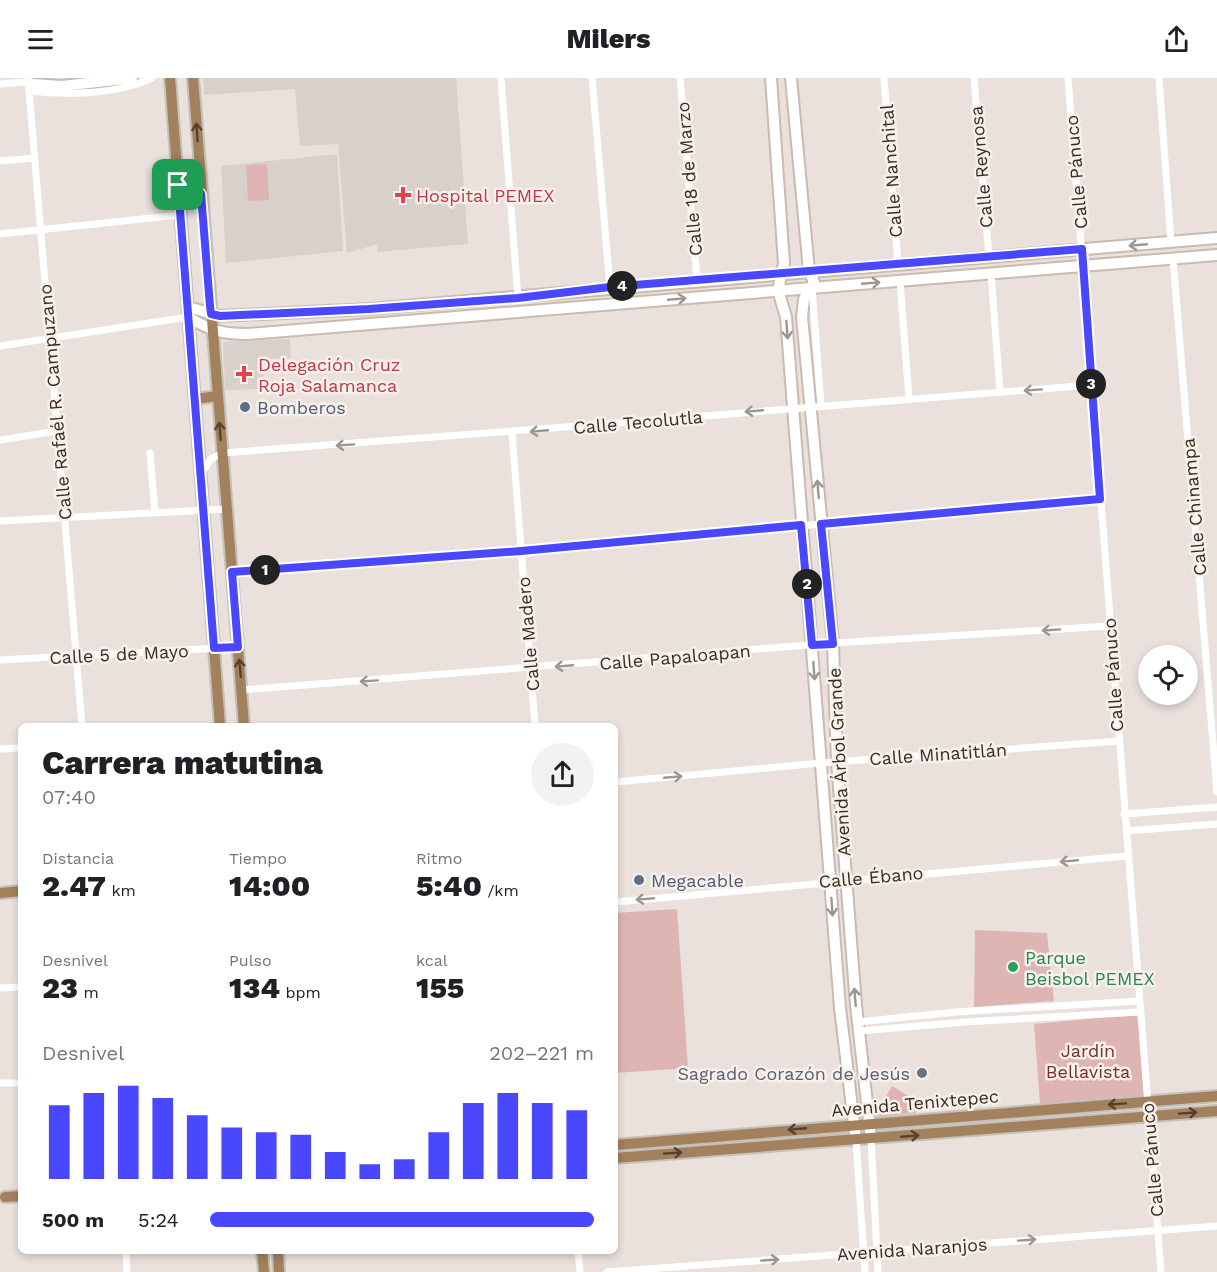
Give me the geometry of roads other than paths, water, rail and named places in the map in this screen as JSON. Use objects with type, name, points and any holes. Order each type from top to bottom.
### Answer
[{"type":"main road","points":[[170,78],[220,723]]},
{"type":"main road","points":[[185,78],[193,83],[244,723]]},
{"type":"main road","points":[[178,185],[188,196],[201,194]]},
{"type":"main road","points":[[195,399],[218,396]]},
{"type":"main road","points":[[0,893],[18,891]]},
{"type":"main road","name":"Avenida Tenixtepec","points":[[618,1145],[1217,1096]]},
{"type":"main road","name":"Avenida Tenixtepec","points":[[618,1158],[1217,1111]]},
{"type":"main road","points":[[716,1136],[717,1150]]},
{"type":"main road","points":[[5,1197],[18,1196]]},
{"type":"main road","points":[[262,1254],[264,1272]]},
{"type":"main road","points":[[278,1254],[279,1272]]},
{"type":"street","points":[[0,84],[62,86],[132,78]]},
{"type":"street","points":[[29,84],[90,92],[130,85],[152,78]]},
{"type":"street","points":[[592,78],[610,287],[619,295],[618,303]]},
{"type":"street","name":"Calle 18 de Marzo","points":[[680,78],[697,280]]},
{"type":"street","name":"Avenida Árbol Grande","points":[[771,78],[784,263],[778,290],[786,317],[840,1007],[856,1140],[865,1272]]},
{"type":"street","name":"Avenida Árbol Grande","points":[[791,78],[809,271],[813,275],[812,288],[802,308],[816,406],[821,524],[833,644],[837,761],[858,1027],[870,1123],[878,1272]]},
{"type":"street","name":"Calle Nanchital","points":[[884,78],[898,264]]},
{"type":"street","name":"Calle Reynosa","points":[[974,78],[989,257]]},
{"type":"street","name":"Calle Pánuco","points":[[1068,78],[1161,1272]]},
{"type":"street","points":[[1159,78],[1171,242]]},
{"type":"street","points":[[501,79],[518,298]]},
{"type":"street","name":"Calle Rafaél R. Campuzano","points":[[29,84],[82,723]]},
{"type":"street","points":[[0,161],[34,158]]},
{"type":"street","points":[[0,234],[180,214]]},
{"type":"street","points":[[0,346],[188,312],[220,316],[358,310],[518,298],[610,287],[1217,238]]},
{"type":"street","points":[[188,312],[212,331],[223,334],[248,334],[372,326],[618,303],[1217,255]]},
{"type":"street","name":"Calle Chinampa","points":[[1173,259],[1217,792]]},
{"type":"street","points":[[991,273],[1000,392]]},
{"type":"street","points":[[900,281],[909,399]]},
{"type":"street","points":[[600,305],[598,295],[610,287]]},
{"type":"street","name":"Calle Tecolutla","points":[[222,453],[512,434],[792,407],[1091,385]]},
{"type":"street","points":[[0,440],[57,431]]},
{"type":"street","name":"Calle Madero","points":[[512,434],[535,723]]},
{"type":"street","points":[[150,453],[154,512]]},
{"type":"street","points":[[201,480],[207,463],[222,453]]},
{"type":"street","points":[[232,572],[521,551],[1100,499]]},
{"type":"street","points":[[0,521],[227,509]]},
{"type":"street","name":"Calle Papaloapan","points":[[242,690],[531,669],[812,645],[1110,626]]},
{"type":"street","name":"Calle 5 de Mayo","points":[[0,660],[238,647]]},
{"type":"street","name":"Calle Minatitlán","points":[[618,782],[837,761],[1119,741]]},
{"type":"street","points":[[0,749],[18,748]]},
{"type":"street","points":[[1124,814],[1217,807]]},
{"type":"street","points":[[1126,831],[1217,824]]},
{"type":"street","name":"Calle Ébano","points":[[618,902],[846,879],[1128,856]]},
{"type":"street","points":[[0,988],[18,987]]},
{"type":"street","points":[[858,1027],[956,1012],[1139,1001]]},
{"type":"street","points":[[858,1027],[1140,1012]]},
{"type":"street","points":[[0,1083],[18,1083]]},
{"type":"street","name":"Avenida Naranjos","points":[[607,1272],[1217,1226]]},
{"type":"street","points":[[126,1254],[127,1272]]},
{"type":"street","points":[[578,1254],[580,1272]]},
{"type":"place","name":"Hospital PEMEX","points":[[403,195]]},
{"type":"place","name":"Delegación Cruz Roja Salamanca","points":[[244,374]]},
{"type":"place","name":"Bomberos","points":[[245,407]]},
{"type":"place","name":"Megacable","points":[[639,880]]},
{"type":"place","name":"Parque Beisbol PEMEX","points":[[1013,967]]},
{"type":"place","name":"Sagrado Corazón de Jesús","points":[[922,1073]]},
{"type":"park label","name":"Jardín Bellavista","points":[[1088,1060]]}]
